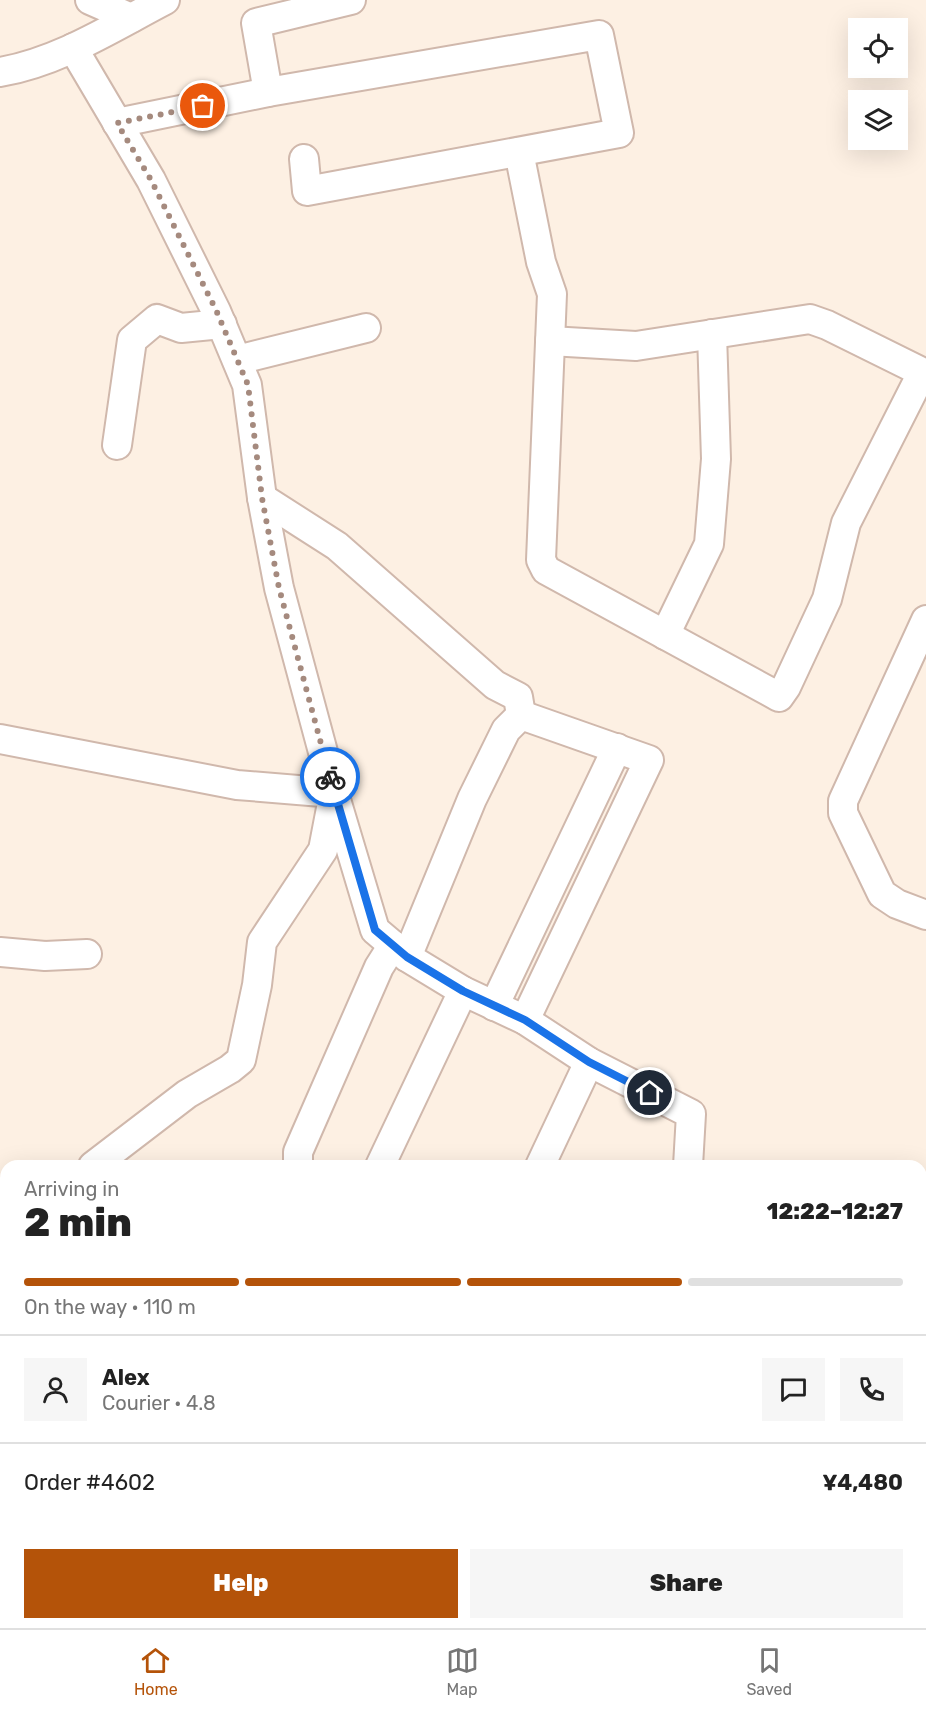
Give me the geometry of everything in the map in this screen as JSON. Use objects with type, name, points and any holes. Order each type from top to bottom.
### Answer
[{"type":"street","points":[[90,0],[131,18]]},
{"type":"street","points":[[0,72],[23,68],[73,48],[165,0]]},
{"type":"street","points":[[268,92],[256,23],[351,0]]},
{"type":"street","points":[[117,123],[268,92],[599,35],[619,133],[307,191],[304,159]]},
{"type":"street","points":[[73,48],[151,180],[222,324],[248,385],[262,498],[279,588],[334,793],[375,930],[400,951],[463,991],[525,1020],[589,1062],[691,1114],[688,1160]]},
{"type":"street","points":[[519,152],[542,262],[552,294],[550,341],[541,560],[546,570],[779,697],[786,687],[827,599],[846,523],[924,374],[827,325],[810,319],[636,346],[550,341]]},
{"type":"street","points":[[117,445],[132,340],[157,319],[181,328],[222,324]]},
{"type":"street","points":[[237,360],[366,328]]},
{"type":"street","points":[[665,636],[709,544],[716,459],[712,334]]},
{"type":"street","points":[[262,498],[337,546],[495,685],[518,697],[521,715]]},
{"type":"street","points":[[926,620],[843,801],[843,813],[882,894],[897,904],[926,915]]},
{"type":"street","points":[[521,715],[649,760],[525,1020]]},
{"type":"street","points":[[298,1160],[302,1141],[379,967],[400,951],[506,730],[521,715]]},
{"type":"street","points":[[0,739],[237,785],[334,793]]},
{"type":"street","points":[[494,1006],[616,748]]},
{"type":"street","points":[[101,1160],[187,1094],[241,1060],[257,985],[262,942],[323,850],[334,793]]},
{"type":"street","points":[[0,952],[45,956],[87,954]]},
{"type":"street","points":[[383,1160],[463,991]]},
{"type":"street","points":[[543,1160],[589,1062]]},
{"type":"way so far","points":[[203,106],[117,123],[151,180],[216,310],[248,385],[262,498],[279,588],[330,777]]},
{"type":"route","points":[[330,777],[375,930],[407,957],[463,991],[525,1020],[589,1062],[650,1093]]}]
